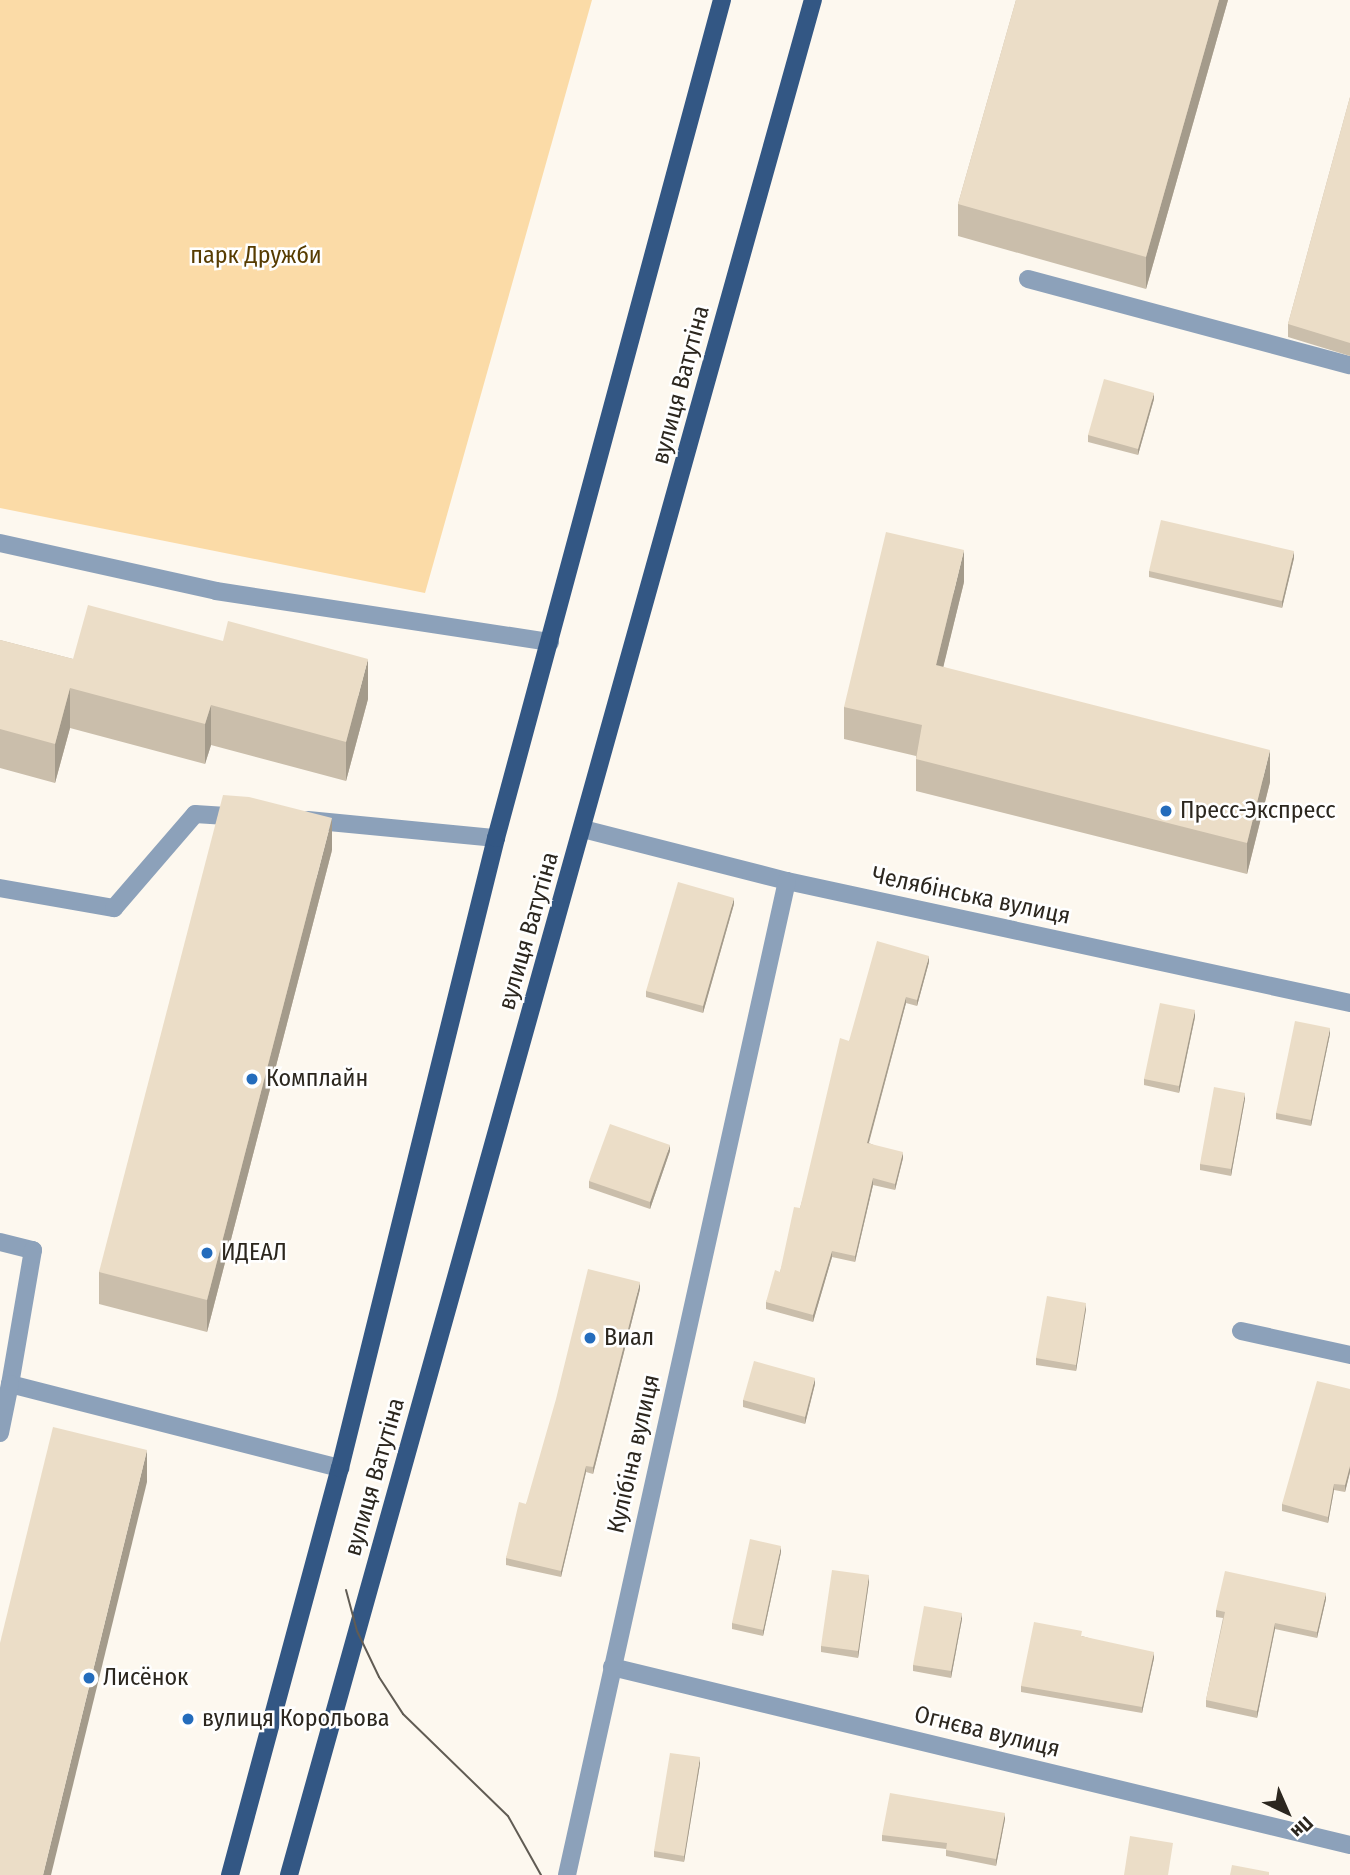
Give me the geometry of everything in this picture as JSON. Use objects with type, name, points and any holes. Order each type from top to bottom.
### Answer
[{"type":"main road","name":"вулиця Ватутіна","points":[[230,1875],[340,1468],[496,838],[722,0]]},
{"type":"main road","name":"вулиця Ватутіна","points":[[289,1875],[813,0]]},
{"type":"street","points":[[1028,279],[1350,365]]},
{"type":"street","points":[[0,543],[216,592],[550,642]]},
{"type":"street","points":[[0,888],[114,908],[195,814],[263,818]]},
{"type":"street","points":[[290,819],[496,838]]},
{"type":"street","name":"Челябінська вулиця","points":[[583,830],[788,881],[1350,1003]]},
{"type":"street","name":"Кулібіна вулиця","points":[[567,1875],[788,881]]},
{"type":"street","points":[[0,1242],[33,1250],[0,1433]]},
{"type":"street","points":[[1241,1331],[1350,1355]]},
{"type":"street","points":[[10,1384],[340,1468]]},
{"type":"street","name":"Огнєва вулиця","points":[[612,1667],[1350,1845]]},
{"type":"green space","name":"парк Дружби","points":[[0,0],[592,0],[425,593],[0,508]]},
{"type":"building","points":[[1016,0],[1219,0],[1146,257],[958,204]]},
{"type":"building","points":[[1350,97],[1350,343],[1288,324]]},
{"type":"building","points":[[1104,379],[1154,393],[1138,449],[1088,435]]},
{"type":"building","points":[[1161,520],[1294,551],[1282,601],[1149,571]]},
{"type":"building","points":[[886,532],[964,550],[936,665],[1270,750],[1247,843],[916,759],[922,725],[844,707]]},
{"type":"building","points":[[88,605],[223,641],[228,621],[368,659],[346,742],[211,705],[205,724],[70,688],[55,744],[0,729],[0,640],[73,659]]},
{"type":"building","points":[[223,795],[249,797],[332,818],[207,1300],[99,1272]]},
{"type":"building","points":[[678,882],[734,898],[703,1006],[646,991]]},
{"type":"building","points":[[877,941],[929,956],[917,1000],[906,997],[867,1143],[903,1152],[895,1184],[873,1178],[855,1256],[832,1251],[813,1315],[766,1302],[775,1270],[780,1272],[794,1207],[800,1208],[840,1038],[849,1041]]},
{"type":"building","points":[[1160,1003],[1195,1010],[1179,1086],[1144,1079]]},
{"type":"building","points":[[1295,1021],[1330,1028],[1311,1120],[1276,1113]]},
{"type":"building","points":[[1214,1087],[1245,1093],[1231,1169],[1200,1164]]},
{"type":"building","points":[[610,1124],[670,1145],[650,1202],[589,1181]]},
{"type":"building","points":[[588,1269],[640,1282],[593,1467],[586,1466],[561,1571],[506,1558],[519,1502],[526,1504],[556,1399]]},
{"type":"building","points":[[1047,1296],[1086,1303],[1076,1365],[1036,1358]]},
{"type":"building","points":[[754,1361],[815,1378],[805,1417],[743,1400]]},
{"type":"building","points":[[1317,1381],[1350,1389],[1350,1466],[1345,1485],[1334,1484],[1328,1517],[1282,1504]]},
{"type":"building","points":[[53,1427],[147,1450],[43,1875],[0,1875],[0,1643]]},
{"type":"building","points":[[750,1539],[781,1546],[763,1630],[732,1623]]},
{"type":"building","points":[[832,1570],[869,1575],[858,1651],[821,1646]]},
{"type":"building","points":[[1225,1571],[1326,1593],[1317,1632],[1275,1623],[1257,1711],[1206,1700],[1225,1612],[1216,1610]]},
{"type":"building","points":[[924,1606],[962,1613],[951,1671],[913,1665]]},
{"type":"building","points":[[1034,1622],[1082,1631],[1081,1636],[1154,1652],[1142,1707],[1021,1686]]},
{"type":"building","points":[[670,1753],[700,1757],[684,1856],[654,1851]]},
{"type":"building","points":[[890,1793],[1005,1813],[996,1859],[946,1850],[947,1843],[882,1835]]},
{"type":"building","points":[[1130,1836],[1173,1843],[1168,1875],[1124,1875]]},
{"type":"building","points":[[1232,1865],[1269,1872],[1269,1875],[1230,1875]]},
{"type":"tram line","points":[[346,1590],[357,1631],[379,1677],[403,1714],[508,1816],[541,1875]]},
{"type":"place","name":"Пресс-Экспресс","points":[[1166,811]]},
{"type":"place","name":"Комплайн","points":[[252,1079]]},
{"type":"place","name":"ИДЕАЛ","points":[[207,1253]]},
{"type":"place","name":"Виал","points":[[590,1338]]},
{"type":"place","name":"Лисёнок","points":[[89,1678]]},
{"type":"place","name":"вулиця Корольова","points":[[188,1719]]}]
